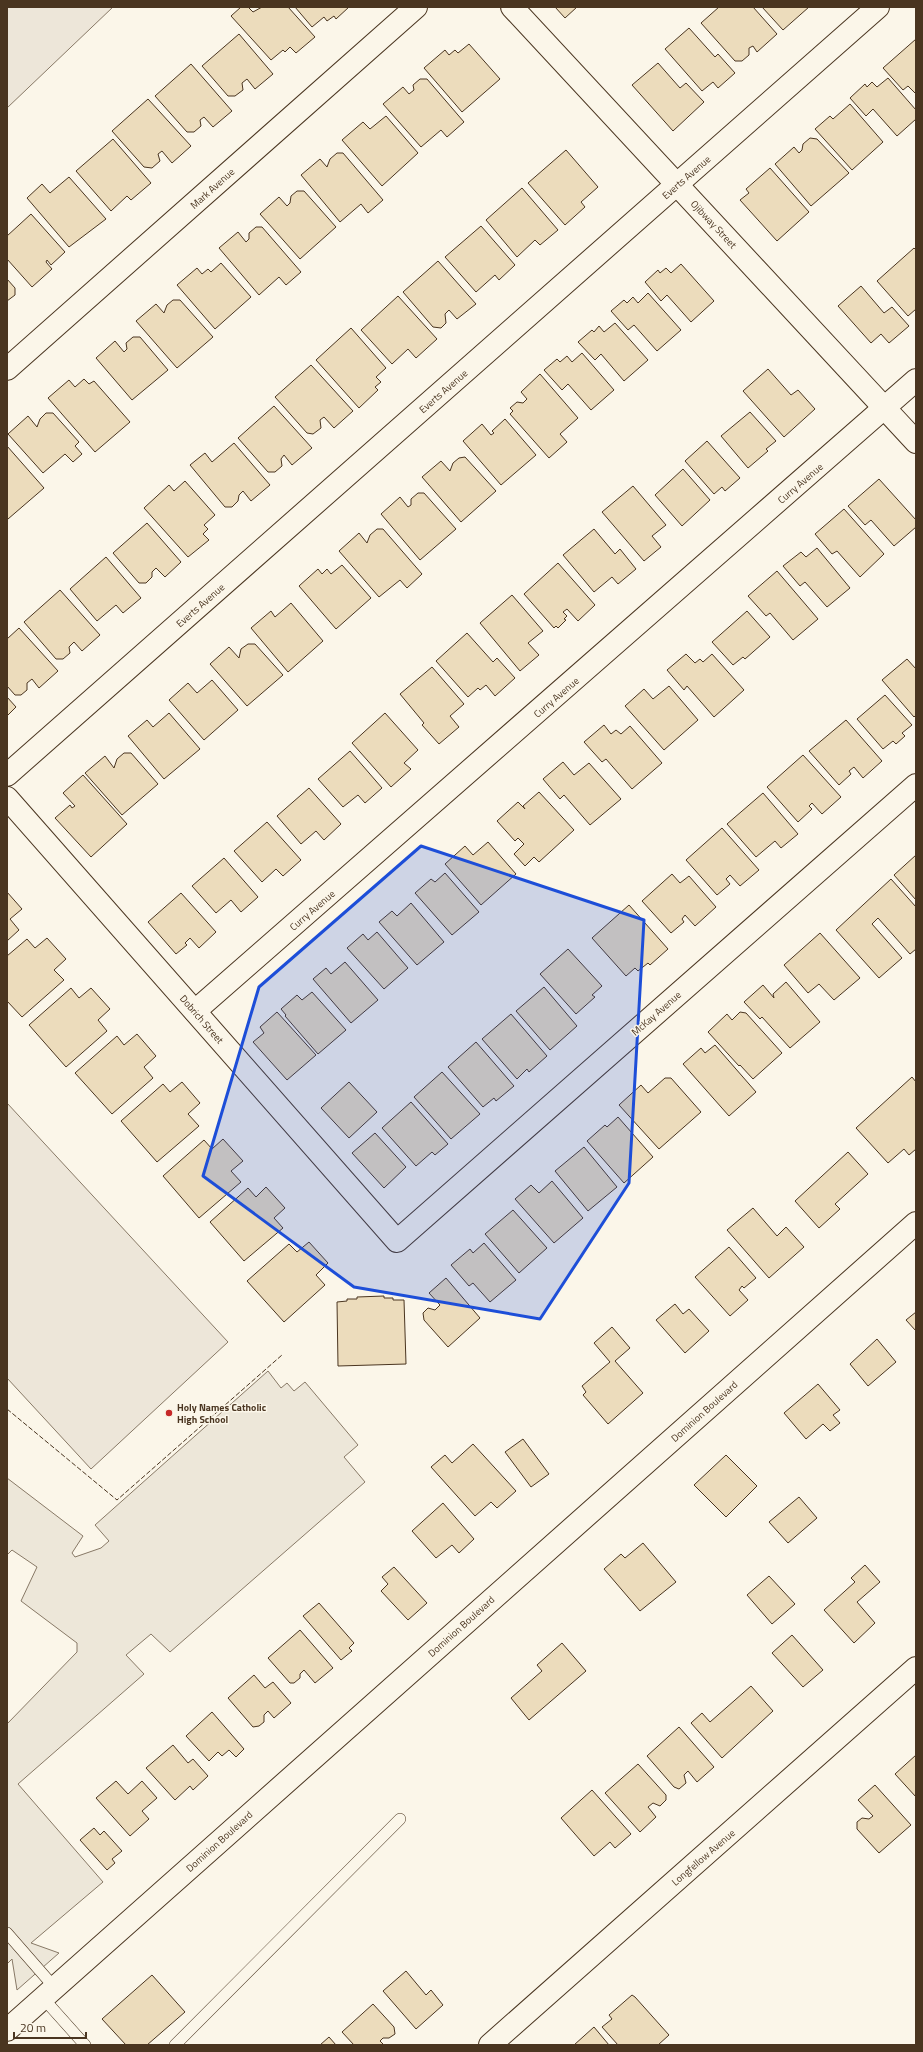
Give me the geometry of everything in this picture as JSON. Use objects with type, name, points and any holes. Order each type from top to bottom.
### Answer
[{"type":"street","name":"Mark Avenue","points":[[7,369],[416,7]]},
{"type":"street","name":"Ojibway Street","points":[[512,7],[916,442]]},
{"type":"street","name":"Everts Avenue","points":[[7,775],[878,7]]},
{"type":"street","name":"Curry Avenue","points":[[195,1011],[916,380]]},
{"type":"street","name":"McKay Avenue","points":[[397,1241],[916,785]]},
{"type":"street","name":"Dobrich Street","points":[[7,798],[397,1241]]},
{"type":"street","name":"Dominion Boulevard","points":[[7,2030],[916,1223]]},
{"type":"street","name":"Longfellow Avenue","points":[[490,2045],[916,1668]]},
{"type":"lane","points":[[175,2045],[400,1819]]},
{"type":"lane","points":[[7,1933],[85,2045]]},
{"type":"highlighted area","points":[[421,846],[644,920],[629,1183],[540,1319],[354,1287],[203,1176],[259,987]]},
{"type":"shaded area","points":[[7,7],[113,7],[7,108]]},
{"type":"shaded area","points":[[7,1103],[228,1342],[91,1469],[7,1378]]},
{"type":"shaded area","points":[[268,1371],[281,1388],[287,1383],[294,1391],[305,1382],[358,1445],[344,1457],[365,1482],[170,1652],[151,1634],[126,1655],[144,1674],[18,1784],[103,1882],[31,1943],[59,1953],[17,1990],[12,1959],[7,1964],[7,1724],[77,1652],[77,1643],[21,1601],[37,1567],[12,1550],[7,1555],[7,1478],[83,1536],[72,1553],[75,1557],[101,1548],[109,1541],[95,1525]]},
{"type":"building","points":[[241,7],[248,7],[253,12],[262,7],[288,7],[315,37],[296,53],[290,47],[285,52],[283,50],[271,60],[231,16]]},
{"type":"building","points":[[295,7],[349,7],[336,19],[334,16],[327,21],[324,17],[312,27]]},
{"type":"building","points":[[555,7],[577,7],[565,18]]},
{"type":"building","points":[[719,7],[753,7],[777,34],[757,52],[753,46],[749,48],[749,55],[742,61],[735,61],[701,23]]},
{"type":"building","points":[[762,7],[809,7],[783,30]]},
{"type":"building","points":[[689,28],[715,57],[718,54],[735,73],[718,88],[713,82],[702,91],[665,49]]},
{"type":"building","points":[[239,34],[273,74],[255,89],[247,79],[242,83],[243,90],[235,96],[228,96],[202,66]]},
{"type":"building","points":[[916,39],[916,94],[908,86],[903,90],[883,68]]},
{"type":"building","points":[[469,44],[500,79],[462,112],[424,68],[445,50],[449,55],[455,50],[458,53]]},
{"type":"building","points":[[658,63],[680,88],[686,83],[704,102],[673,131],[632,85]]},
{"type":"building","points":[[191,64],[232,111],[213,127],[204,117],[200,120],[201,126],[194,132],[187,132],[155,96]]},
{"type":"building","points":[[888,78],[916,110],[916,119],[897,136],[873,109],[866,116],[850,98],[865,84],[867,87],[872,82],[877,87]]},
{"type":"building","points":[[420,79],[427,79],[464,122],[447,137],[441,130],[421,147],[383,104],[403,87],[409,94],[414,90],[413,85]]},
{"type":"building","points":[[148,99],[191,146],[172,163],[162,151],[158,154],[160,161],[152,168],[144,167],[112,131]]},
{"type":"building","points":[[850,104],[883,142],[852,170],[815,129],[830,116],[833,119]]},
{"type":"building","points":[[386,116],[418,153],[382,186],[342,140],[363,122],[370,129]]},
{"type":"building","points":[[810,138],[817,139],[849,173],[811,206],[775,164],[794,147],[799,153],[802,150],[803,144]]},
{"type":"building","points":[[113,139],[151,183],[131,200],[127,196],[111,211],[76,171]]},
{"type":"building","points":[[566,150],[598,187],[581,202],[585,207],[565,225],[528,183]]},
{"type":"building","points":[[337,153],[343,153],[383,200],[368,213],[361,204],[340,222],[301,175],[320,159],[327,167],[330,159]]},
{"type":"building","points":[[770,168],[809,212],[777,241],[740,200],[749,193],[746,189]]},
{"type":"building","points":[[69,177],[106,219],[69,247],[27,198],[42,184],[50,193]]},
{"type":"building","points":[[522,188],[558,230],[540,245],[535,240],[517,257],[486,220]]},
{"type":"building","points":[[297,191],[304,191],[336,227],[300,259],[260,214],[279,197],[287,206],[290,203],[291,196]]},
{"type":"building","points":[[31,214],[65,252],[51,265],[47,260],[46,262],[52,269],[32,287],[7,259],[7,236]]},
{"type":"building","points":[[481,226],[515,265],[499,280],[495,275],[476,292],[445,257]]},
{"type":"building","points":[[256,227],[262,227],[301,272],[286,285],[279,277],[259,295],[219,248],[238,232],[246,242],[249,239],[249,233]]},
{"type":"building","points":[[914,248],[916,250],[916,309],[908,316],[877,281]]},
{"type":"building","points":[[438,261],[476,304],[457,319],[449,310],[445,314],[446,323],[441,328],[433,327],[403,292]]},
{"type":"building","points":[[221,263],[251,297],[215,329],[177,285],[197,268],[202,274],[208,269],[211,272]]},
{"type":"building","points":[[681,264],[714,301],[691,322],[667,295],[661,301],[645,282],[658,270],[660,273],[666,268],[671,273]]},
{"type":"building","points":[[7,279],[15,288],[15,295],[7,301]]},
{"type":"building","points":[[861,286],[884,313],[892,307],[909,326],[889,343],[881,334],[871,343],[838,306]]},
{"type":"building","points":[[648,293],[681,330],[657,351],[634,325],[628,330],[611,311],[624,300],[627,303],[633,297],[638,303]]},
{"type":"building","points":[[398,296],[437,339],[416,358],[408,349],[392,364],[361,330]]},
{"type":"building","points":[[173,300],[180,300],[213,337],[177,368],[136,321],[156,304],[164,313],[167,305]]},
{"type":"building","points":[[615,323],[648,360],[624,381],[601,354],[595,360],[578,342],[592,330],[594,332],[599,326],[604,332]]},
{"type":"building","points":[[351,328],[386,368],[376,377],[381,382],[375,387],[378,390],[359,408],[316,360]]},
{"type":"building","points":[[133,337],[140,337],[168,370],[132,400],[96,358],[115,341],[124,352],[127,349],[126,343]]},
{"type":"building","points":[[582,353],[614,390],[591,410],[568,384],[562,390],[544,370],[557,359],[560,362],[567,356],[572,362]]},
{"type":"building","points":[[311,365],[353,411],[334,428],[324,417],[320,420],[321,428],[313,434],[307,433],[275,397]]},
{"type":"building","points":[[768,369],[791,395],[798,390],[815,409],[784,437],[743,391]]},
{"type":"building","points":[[540,374],[578,418],[560,434],[567,442],[549,458],[510,414],[513,411],[510,408],[517,402],[523,403],[527,399],[521,392]]},
{"type":"building","points":[[84,379],[89,384],[94,381],[130,422],[95,452],[48,398],[69,380],[75,387]]},
{"type":"building","points":[[274,406],[312,448],[292,465],[284,455],[281,459],[282,466],[275,472],[268,472],[238,438]]},
{"type":"building","points":[[750,412],[776,441],[766,449],[768,451],[748,468],[721,436]]},
{"type":"building","points":[[46,413],[53,413],[79,442],[75,446],[82,454],[73,462],[65,454],[43,473],[8,434],[28,416],[37,427],[40,419]]},
{"type":"building","points":[[505,419],[536,455],[501,485],[463,441],[482,424],[491,435],[494,433],[492,431]]},
{"type":"building","points":[[707,441],[740,478],[725,491],[722,487],[714,494],[685,461]]},
{"type":"building","points":[[234,443],[270,485],[251,501],[243,491],[239,495],[238,501],[232,507],[225,507],[190,465],[205,453],[212,462]]},
{"type":"building","points":[[7,446],[44,488],[8,519],[7,518]]},
{"type":"building","points":[[465,457],[496,491],[461,522],[422,477],[441,461],[450,471],[453,463],[459,458]]},
{"type":"building","points":[[683,469],[710,500],[682,526],[655,495]]},
{"type":"building","points":[[879,479],[916,520],[916,527],[894,546],[871,520],[865,525],[848,506]]},
{"type":"building","points":[[185,481],[215,515],[204,525],[208,529],[203,534],[209,540],[188,557],[144,508],[169,485],[174,491]]},
{"type":"building","points":[[633,486],[666,525],[652,536],[661,547],[644,561],[602,512]]},
{"type":"building","points":[[418,493],[424,493],[456,529],[420,560],[381,514],[400,497],[408,507],[411,505],[411,499]]},
{"type":"building","points":[[844,509],[884,554],[860,577],[837,551],[832,554],[815,534]]},
{"type":"building","points":[[147,523],[181,562],[165,577],[156,568],[152,572],[152,577],[146,583],[139,583],[113,553]]},
{"type":"building","points":[[377,529],[383,529],[422,574],[407,588],[400,580],[379,597],[339,551],[359,533],[367,543],[370,535]]},
{"type":"building","points":[[594,529],[615,554],[620,549],[636,569],[618,584],[612,577],[594,592],[563,555]]},
{"type":"building","points":[[817,548],[850,588],[827,607],[805,582],[800,586],[783,566],[801,552],[806,557]]},
{"type":"building","points":[[106,557],[141,598],[123,613],[116,605],[97,621],[70,589]]},
{"type":"building","points":[[558,563],[595,605],[578,621],[567,609],[563,612],[567,616],[564,619],[566,620],[558,628],[556,626],[554,628],[524,594]]},
{"type":"building","points":[[342,565],[371,598],[336,629],[299,586],[318,569],[322,574],[327,569],[331,574]]},
{"type":"building","points":[[777,571],[818,619],[793,640],[770,613],[766,616],[748,596]]},
{"type":"building","points":[[60,590],[100,635],[82,651],[74,642],[69,647],[70,653],[63,659],[56,659],[24,622]]},
{"type":"building","points":[[512,595],[543,631],[528,643],[539,655],[520,671],[480,623]]},
{"type":"building","points":[[291,603],[323,641],[288,672],[251,628],[271,611],[275,617]]},
{"type":"building","points":[[747,611],[770,637],[745,659],[743,657],[733,665],[712,642]]},
{"type":"building","points":[[19,628],[58,671],[39,688],[32,679],[27,683],[27,690],[21,695],[15,695],[7,686],[7,639]]},
{"type":"building","points":[[467,633],[493,662],[497,658],[515,678],[495,696],[486,685],[480,690],[478,688],[468,697],[436,661]]},
{"type":"building","points":[[248,644],[255,644],[283,675],[247,706],[210,664],[229,647],[239,658],[241,649]]},
{"type":"building","points":[[686,654],[695,663],[700,659],[703,662],[712,654],[744,690],[714,717],[687,686],[684,690],[667,670]]},
{"type":"building","points":[[907,659],[916,669],[916,715],[914,717],[882,680]]},
{"type":"building","points":[[432,667],[464,704],[450,716],[459,727],[439,744],[422,725],[424,723],[400,694]]},
{"type":"building","points":[[212,680],[238,710],[204,740],[169,700],[188,683],[197,693]]},
{"type":"building","points":[[669,686],[698,720],[664,750],[625,706],[644,689],[653,699]]},
{"type":"building","points":[[885,695],[912,725],[902,733],[905,736],[896,744],[893,741],[883,749],[857,719]]},
{"type":"building","points":[[7,697],[16,707],[7,716]]},
{"type":"building","points":[[169,713],[200,749],[164,779],[128,736],[147,720],[153,727]]},
{"type":"building","points":[[385,713],[418,750],[404,763],[411,769],[391,787],[352,743]]},
{"type":"building","points":[[846,720],[882,761],[863,778],[854,767],[849,771],[851,774],[839,785],[809,751]]},
{"type":"building","points":[[604,725],[611,734],[616,730],[621,734],[630,726],[662,763],[632,789],[606,759],[602,762],[584,742]]},
{"type":"building","points":[[350,751],[382,788],[365,803],[358,795],[343,807],[318,779]]},
{"type":"building","points":[[124,753],[131,753],[158,784],[122,815],[85,773],[105,756],[114,768],[117,759]]},
{"type":"building","points":[[803,755],[841,797],[822,814],[812,803],[809,806],[812,809],[798,822],[767,787]]},
{"type":"building","points":[[563,762],[574,775],[589,763],[621,799],[590,825],[564,795],[560,799],[543,779]]},
{"type":"building","points":[[83,775],[127,824],[91,857],[55,818],[70,805],[72,808],[75,806],[63,793]]},
{"type":"building","points":[[309,788],[341,824],[324,840],[316,831],[301,844],[277,816]]},
{"type":"building","points":[[539,792],[574,830],[539,862],[534,857],[525,866],[514,854],[524,844],[518,838],[515,841],[497,821],[518,802],[525,809],[523,806]]},
{"type":"building","points":[[763,793],[798,834],[781,848],[775,841],[756,857],[727,824]]},
{"type":"building","points":[[267,822],[301,860],[283,876],[276,869],[262,882],[234,851]]},
{"type":"building","points":[[722,828],[759,870],[740,886],[730,875],[726,879],[730,884],[717,895],[686,860]]},
{"type":"building","points":[[488,842],[516,874],[481,905],[445,864],[465,846],[473,855]]},
{"type":"building","points":[[916,855],[916,900],[894,875]]},
{"type":"building","points":[[224,858],[258,897],[241,912],[231,900],[216,913],[192,886]]},
{"type":"building","points":[[445,873],[479,912],[452,935],[415,893],[431,879],[435,882]]},
{"type":"building","points":[[672,874],[680,883],[689,876],[716,907],[695,926],[685,915],[682,919],[684,922],[671,933],[642,901]]},
{"type":"building","points":[[891,879],[916,907],[916,949],[910,954],[878,918],[872,924],[902,958],[879,978],[836,930]]},
{"type":"building","points":[[7,892],[22,909],[10,919],[19,930],[7,941]]},
{"type":"building","points":[[181,893],[216,932],[199,948],[190,938],[185,943],[187,945],[176,954],[148,922]]},
{"type":"building","points":[[411,903],[444,942],[417,965],[379,922],[392,911],[397,916]]},
{"type":"building","points":[[629,905],[668,949],[650,965],[648,963],[638,971],[635,968],[626,976],[592,938]]},
{"type":"building","points":[[377,932],[408,968],[384,989],[347,948],[363,934],[368,940]]},
{"type":"building","points":[[820,933],[860,978],[834,1000],[819,984],[808,993],[784,965]]},
{"type":"building","points":[[47,938],[66,959],[54,970],[64,980],[22,1017],[7,1001],[7,956],[27,939],[35,948]]},
{"type":"building","points":[[568,949],[602,986],[592,995],[595,997],[576,1014],[540,974]]},
{"type":"building","points":[[345,962],[378,1000],[351,1023],[313,979],[326,968],[331,974]]},
{"type":"building","points":[[786,982],[820,1022],[790,1048],[762,1017],[760,1019],[744,1002],[763,985],[774,998],[773,994]]},
{"type":"building","points":[[544,987],[577,1026],[550,1050],[516,1011]]},
{"type":"building","points":[[71,988],[79,998],[91,988],[110,1009],[98,1020],[107,1031],[66,1067],[29,1025]]},
{"type":"building","points":[[312,992],[346,1030],[318,1054],[285,1016],[286,1015],[281,1009],[297,995],[302,1000]]},
{"type":"building","points":[[277,1012],[316,1055],[287,1080],[253,1042],[264,1033],[260,1027]]},
{"type":"building","points":[[740,1012],[746,1013],[782,1053],[753,1079],[708,1032],[727,1014],[732,1020]]},
{"type":"building","points":[[511,1014],[547,1056],[529,1072],[527,1069],[517,1079],[482,1039]]},
{"type":"building","points":[[137,1034],[156,1056],[144,1067],[153,1078],[112,1114],[75,1073],[117,1036],[124,1045]]},
{"type":"building","points":[[476,1042],[514,1086],[496,1101],[494,1098],[483,1107],[448,1067]]},
{"type":"building","points":[[715,1045],[756,1092],[729,1116],[683,1064],[701,1048],[705,1053]]},
{"type":"building","points":[[442,1072],[480,1114],[451,1139],[414,1097]]},
{"type":"building","points":[[912,1077],[916,1082],[916,1149],[909,1155],[904,1149],[888,1163],[856,1128]]},
{"type":"building","points":[[665,1078],[671,1078],[701,1112],[659,1149],[619,1105],[641,1085],[648,1093]]},
{"type":"building","points":[[182,1082],[200,1103],[188,1114],[199,1126],[157,1162],[121,1121],[163,1084],[170,1092]]},
{"type":"building","points":[[349,1082],[377,1112],[349,1138],[321,1108]]},
{"type":"building","points":[[411,1102],[448,1144],[435,1155],[432,1152],[416,1166],[382,1128]]},
{"type":"building","points":[[618,1117],[653,1157],[624,1183],[587,1141],[605,1125],[607,1127]]},
{"type":"building","points":[[375,1133],[406,1167],[384,1188],[352,1153]]},
{"type":"building","points":[[223,1139],[243,1161],[231,1171],[241,1182],[199,1218],[163,1176],[204,1140],[212,1149]]},
{"type":"building","points":[[584,1147],[617,1187],[588,1211],[555,1171]]},
{"type":"building","points":[[848,1152],[868,1174],[835,1204],[840,1209],[819,1228],[795,1201]]},
{"type":"building","points":[[552,1181],[583,1218],[554,1243],[515,1199],[531,1185],[539,1193]]},
{"type":"building","points":[[266,1187],[285,1208],[274,1218],[283,1228],[244,1261],[210,1222],[248,1188],[256,1197]]},
{"type":"building","points":[[753,1208],[777,1236],[786,1227],[804,1247],[769,1278],[727,1230]]},
{"type":"building","points":[[513,1210],[547,1248],[519,1273],[485,1234]]},
{"type":"building","points":[[309,1242],[328,1263],[316,1275],[325,1285],[284,1322],[247,1281],[289,1244],[297,1252]]},
{"type":"building","points":[[484,1243],[516,1280],[490,1302],[473,1283],[469,1286],[451,1265],[470,1249],[473,1253]]},
{"type":"building","points":[[729,1247],[756,1278],[744,1288],[742,1286],[739,1290],[748,1300],[730,1316],[695,1277]]},
{"type":"building","points":[[446,1278],[480,1318],[448,1347],[424,1320],[423,1313],[428,1308],[435,1310],[440,1305],[429,1293]]},
{"type":"building","points":[[384,1296],[384,1298],[393,1298],[393,1300],[404,1300],[406,1364],[338,1366],[337,1302],[347,1301],[347,1299],[357,1299],[357,1297]]},
{"type":"building","points":[[675,1304],[683,1314],[689,1309],[709,1331],[685,1353],[656,1320]]},
{"type":"building","points":[[916,1312],[916,1331],[906,1320]]},
{"type":"building","points":[[612,1327],[630,1348],[615,1361],[643,1393],[608,1424],[583,1395],[586,1392],[582,1386],[610,1362],[594,1343]]},
{"type":"building","points":[[877,1339],[896,1362],[868,1386],[850,1364]]},
{"type":"building","points":[[818,1384],[840,1410],[833,1415],[840,1423],[830,1431],[823,1424],[806,1439],[784,1413]]},
{"type":"building","points":[[523,1439],[549,1474],[531,1487],[505,1452]]},
{"type":"building","points":[[473,1444],[516,1491],[497,1508],[491,1502],[475,1516],[431,1467],[445,1455],[452,1463]]},
{"type":"building","points":[[726,1455],[757,1486],[726,1517],[694,1485]]},
{"type":"building","points":[[799,1497],[817,1518],[788,1543],[769,1522]]},
{"type":"building","points":[[443,1503],[474,1539],[459,1553],[452,1545],[436,1558],[412,1531]]},
{"type":"building","points":[[643,1543],[676,1582],[640,1611],[604,1569],[621,1554],[625,1558]]},
{"type":"building","points":[[865,1565],[880,1582],[857,1602],[875,1623],[854,1643],[824,1610],[855,1582],[851,1578]]},
{"type":"building","points":[[394,1567],[427,1603],[408,1620],[381,1591],[388,1584],[382,1577]]},
{"type":"building","points":[[769,1576],[795,1604],[772,1624],[747,1595]]},
{"type":"building","points":[[319,1603],[354,1643],[349,1648],[352,1651],[341,1660],[303,1616]]},
{"type":"building","points":[[300,1630],[333,1668],[315,1683],[304,1670],[300,1674],[300,1678],[294,1683],[290,1683],[268,1658]]},
{"type":"building","points":[[792,1635],[823,1670],[803,1687],[772,1653]]},
{"type":"building","points":[[562,1643],[586,1671],[529,1720],[511,1698],[542,1671],[537,1665]]},
{"type":"building","points":[[254,1675],[265,1688],[273,1682],[291,1703],[274,1718],[268,1711],[264,1715],[264,1722],[259,1726],[253,1727],[228,1698]]},
{"type":"building","points":[[751,1686],[773,1711],[722,1758],[691,1723],[702,1713],[710,1722]]},
{"type":"building","points":[[212,1712],[244,1749],[236,1757],[229,1750],[222,1756],[218,1752],[209,1761],[186,1736]]},
{"type":"building","points":[[679,1727],[714,1767],[697,1782],[688,1771],[684,1775],[686,1783],[679,1789],[674,1787],[647,1756]]},
{"type":"building","points":[[173,1745],[188,1763],[193,1759],[208,1776],[193,1790],[190,1786],[175,1800],[146,1768]]},
{"type":"building","points":[[916,1755],[916,1797],[895,1774]]},
{"type":"building","points":[[638,1764],[666,1795],[666,1800],[660,1806],[653,1803],[648,1807],[656,1817],[640,1832],[605,1793]]},
{"type":"building","points":[[116,1781],[128,1794],[142,1781],[157,1798],[142,1811],[149,1819],[130,1836],[96,1798]]},
{"type":"building","points":[[875,1785],[911,1825],[879,1853],[857,1829],[857,1822],[862,1818],[869,1819],[873,1816],[858,1800]]},
{"type":"building","points":[[592,1790],[631,1834],[615,1848],[610,1842],[594,1856],[561,1818]]},
{"type":"building","points":[[94,1828],[100,1835],[104,1831],[122,1851],[112,1859],[115,1863],[107,1870],[80,1840]]},
{"type":"building","points":[[406,1971],[426,1995],[431,1990],[443,2005],[416,2029],[383,1991]]},
{"type":"building","points":[[152,1975],[185,2012],[147,2045],[126,2045],[102,2019]]},
{"type":"building","points":[[632,1995],[669,2035],[658,2045],[618,2045],[602,2027],[612,2019],[609,2015]]},
{"type":"building","points":[[373,2004],[394,2027],[395,2034],[389,2038],[383,2038],[380,2041],[384,2045],[354,2045],[342,2032]]},
{"type":"building","points":[[594,2027],[609,2045],[574,2045]]},
{"type":"building","points":[[329,2037],[336,2045],[320,2045]]},
{"type":"fence","points":[[7,1409],[117,1500],[282,1355]]},
{"type":"place","name":"Holy Names Catholic High School","points":[[169,1413]]}]
